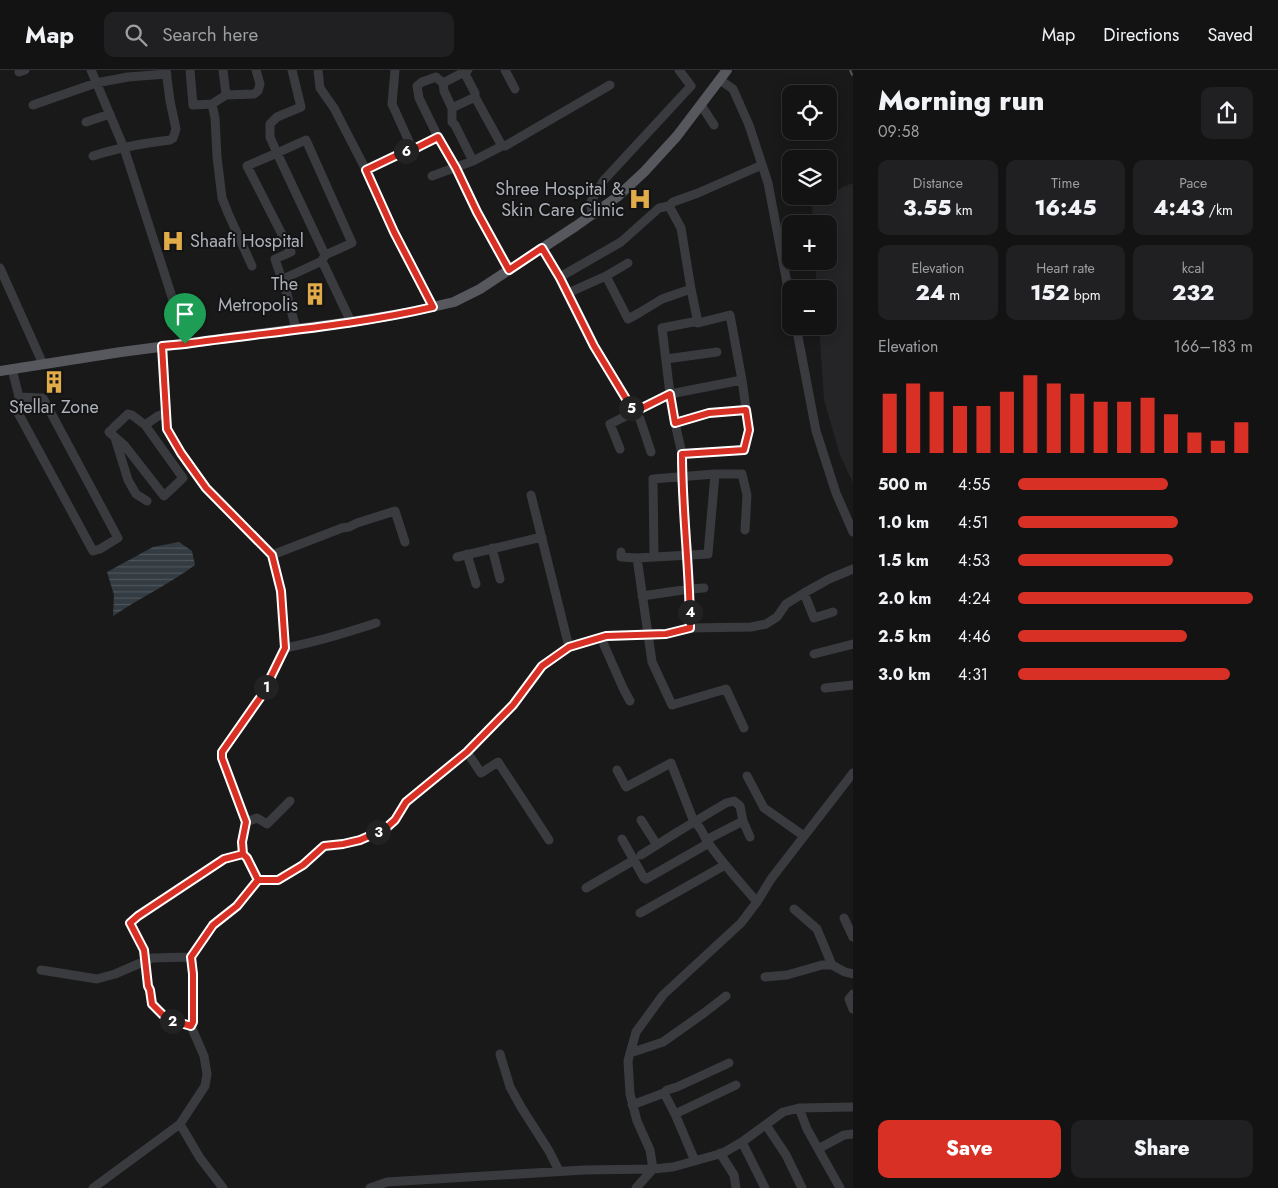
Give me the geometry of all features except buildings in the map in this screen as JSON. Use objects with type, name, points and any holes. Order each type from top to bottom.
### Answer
[{"type":"main road","points":[[4,369],[162,346],[352,322],[406,313],[454,302],[480,289],[616,197],[644,172],[677,136],[723,73]]},
{"type":"street","points":[[91,70],[124,148],[172,297],[185,344]]},
{"type":"street","points":[[190,70],[193,105],[212,104],[226,95],[254,94],[258,91],[260,84],[256,70]]},
{"type":"street","points":[[222,70],[226,95]]},
{"type":"street","points":[[292,70],[301,107],[277,117],[270,124],[270,136],[352,322]]},
{"type":"street","points":[[318,70],[320,88],[334,108],[366,170],[394,232],[433,307]]},
{"type":"street","points":[[395,70],[392,104],[412,148]]},
{"type":"street","points":[[505,70],[514,89]]},
{"type":"street","points":[[593,214],[590,204],[604,180],[691,86],[679,70]]},
{"type":"street","points":[[443,84],[466,71],[475,97],[502,146]]},
{"type":"street","points":[[33,105],[96,83],[167,72],[170,101],[176,129],[173,138],[116,149],[93,156]]},
{"type":"street","points":[[723,73],[733,89],[749,125],[768,183],[786,280]]},
{"type":"street","points":[[473,161],[452,122],[452,108],[444,91],[443,84],[436,77],[422,82],[417,86],[419,98],[509,270]]},
{"type":"street","points":[[432,176],[456,168],[505,146],[610,85]]},
{"type":"street","points":[[452,108],[475,97]]},
{"type":"street","points":[[212,104],[222,198],[252,266]]},
{"type":"street","points":[[701,105],[714,125]]},
{"type":"street","points":[[86,122],[110,114]]},
{"type":"street","points":[[366,170],[438,137]]},
{"type":"street","points":[[280,274],[275,259],[291,252],[247,166],[306,140],[352,243],[283,279],[296,329]]},
{"type":"street","points":[[560,278],[621,242],[659,208],[668,206],[673,202],[762,165]]},
{"type":"street","points":[[668,206],[681,228],[698,321]]},
{"type":"street","points":[[542,248],[560,278],[594,346],[640,419],[652,452]]},
{"type":"street","points":[[568,294],[628,263]]},
{"type":"street","points":[[0,268],[43,364]]},
{"type":"street","points":[[606,276],[628,319],[662,299],[691,289]]},
{"type":"street","points":[[682,454],[744,450],[749,430],[730,315],[698,323],[698,321],[662,328],[670,394],[682,454],[690,589],[690,628]]},
{"type":"street","points":[[798,335],[816,431],[836,494],[853,532]]},
{"type":"street","points":[[162,346],[167,429],[181,453],[206,488],[272,555],[281,591],[285,648],[262,695],[222,752],[222,758],[246,822],[242,842],[243,854],[258,880]]},
{"type":"street","points":[[666,360],[717,352]]},
{"type":"street","points":[[4,369],[20,397],[16,409],[93,551],[107,546],[118,538],[43,398],[20,397]]},
{"type":"street","points":[[620,449],[610,424],[670,394],[742,380]]},
{"type":"street","points":[[675,423],[709,413],[746,410]]},
{"type":"street","points":[[144,425],[166,413]]},
{"type":"street","points":[[128,414],[144,425],[183,478],[164,496],[125,446],[109,432],[128,414]]},
{"type":"street","points":[[115,438],[128,480],[136,494],[146,500]]},
{"type":"street","points":[[621,552],[621,557],[637,558],[708,554],[715,474]]},
{"type":"street","points":[[654,556],[654,479],[715,474],[742,474],[747,495],[744,530]]},
{"type":"street","points":[[531,495],[569,647]]},
{"type":"street","points":[[272,555],[342,528],[348,528],[357,523],[395,511],[404,542]]},
{"type":"street","points":[[457,557],[542,537]]},
{"type":"street","points":[[492,548],[500,579]]},
{"type":"street","points":[[467,554],[476,584]]},
{"type":"street","points":[[637,558],[652,662],[672,705],[726,689],[744,728]]},
{"type":"street","points":[[258,880],[278,880],[303,865],[324,846],[360,840],[385,829],[395,820],[406,802],[467,752],[513,705],[542,666],[569,647],[606,636],[666,634],[690,628],[751,627],[766,624],[776,617],[786,604],[829,579],[853,568]]},
{"type":"street","points":[[642,596],[704,588]]},
{"type":"street","points":[[804,593],[814,618],[833,612]]},
{"type":"street","points":[[285,648],[334,638],[376,623]]},
{"type":"street","points":[[603,638],[630,701]]},
{"type":"street","points":[[814,654],[853,644]]},
{"type":"street","points":[[825,688],[853,685]]},
{"type":"street","points":[[467,752],[481,773],[498,762],[549,840]]},
{"type":"street","points":[[617,770],[626,787],[671,763],[694,822],[698,824],[707,841],[725,865],[757,902]]},
{"type":"street","points":[[653,1169],[650,1150],[637,1121],[630,1094],[628,1061],[636,1032],[663,995],[741,923],[771,879],[853,774]]},
{"type":"street","points":[[747,776],[764,808],[804,836]]},
{"type":"street","points":[[246,822],[257,818],[267,824],[290,801]]},
{"type":"street","points":[[586,888],[726,803],[734,801],[740,806],[750,837]]},
{"type":"street","points":[[641,820],[657,845]]},
{"type":"street","points":[[622,839],[637,858],[646,879],[743,820]]},
{"type":"street","points":[[191,1026],[167,1019],[152,1004],[144,950],[130,923],[224,859],[243,854]]},
{"type":"street","points":[[640,913],[725,865]]},
{"type":"street","points":[[93,1188],[180,1124],[205,1086],[207,1074],[204,1056],[191,1026],[193,1022],[193,974],[191,957],[213,925],[237,906],[258,880]]},
{"type":"street","points":[[794,909],[817,928],[832,965]]},
{"type":"street","points":[[844,918],[853,937]]},
{"type":"street","points":[[41,970],[97,979],[115,974],[152,958],[191,957]]},
{"type":"street","points":[[766,977],[787,975],[822,965],[832,965],[853,974]]},
{"type":"street","points":[[853,994],[849,999],[853,1009]]},
{"type":"street","points":[[630,1053],[663,1042],[726,996]]},
{"type":"street","points":[[500,1054],[510,1087],[559,1171]]},
{"type":"street","points":[[632,1105],[664,1093],[729,1063]]},
{"type":"street","points":[[675,1114],[736,1085]]},
{"type":"street","points":[[664,1093],[695,1161]]},
{"type":"street","points":[[370,1188],[387,1182],[559,1171],[673,1167],[723,1153],[742,1142],[783,1112],[799,1108],[853,1107]]},
{"type":"street","points":[[799,1108],[807,1129],[840,1188]]},
{"type":"street","points":[[180,1124],[200,1158],[223,1188]]},
{"type":"street","points":[[766,1125],[786,1155],[802,1188]]},
{"type":"street","points":[[818,1149],[844,1135],[853,1134]]},
{"type":"street","points":[[742,1142],[765,1188]]},
{"type":"street","points":[[720,1153],[734,1175],[736,1188]]},
{"type":"street","points":[[636,1188],[653,1169]]},
{"type":"shaded area","points":[[853,183],[853,483],[840,455],[824,400],[820,335],[837,335],[837,280],[816,280],[816,270],[837,270],[837,215],[813,215],[812,205],[837,205],[837,190]]},
{"type":"shaded area","points":[[179,542],[192,551],[195,565],[113,616],[114,595],[107,572],[153,547]]},
{"type":"railway","points":[[850,70],[853,77]]},
{"type":"place","name":"Shree Hospital & Skin Care Clinic","points":[[640,199]]},
{"type":"place","name":"Shaafi Hospital","points":[[173,241]]},
{"type":"place","name":"The Metropolis","points":[[315,294]]},
{"type":"place","name":"Stellar Zone","points":[[54,382]]},
{"type":"route","points":[[185,344],[162,346],[167,429],[181,453],[206,488],[272,555],[281,591],[285,648],[262,695],[222,752],[222,758],[246,822],[242,842],[243,854],[258,880],[237,906],[213,925],[191,957],[193,974],[193,1022],[191,1026],[167,1019],[152,1004],[144,950],[130,923],[224,859],[243,854],[247,858],[258,880],[278,880],[303,865],[324,846],[360,840],[385,829],[395,820],[406,802],[467,752],[513,705],[542,666],[569,647],[606,636],[666,634],[690,628],[690,589],[682,454],[744,450],[749,430],[746,410],[709,413],[675,423],[670,394],[634,412],[594,346],[560,278],[542,248],[509,270],[438,137],[366,170],[394,232],[433,307],[352,322],[185,344]]}]
